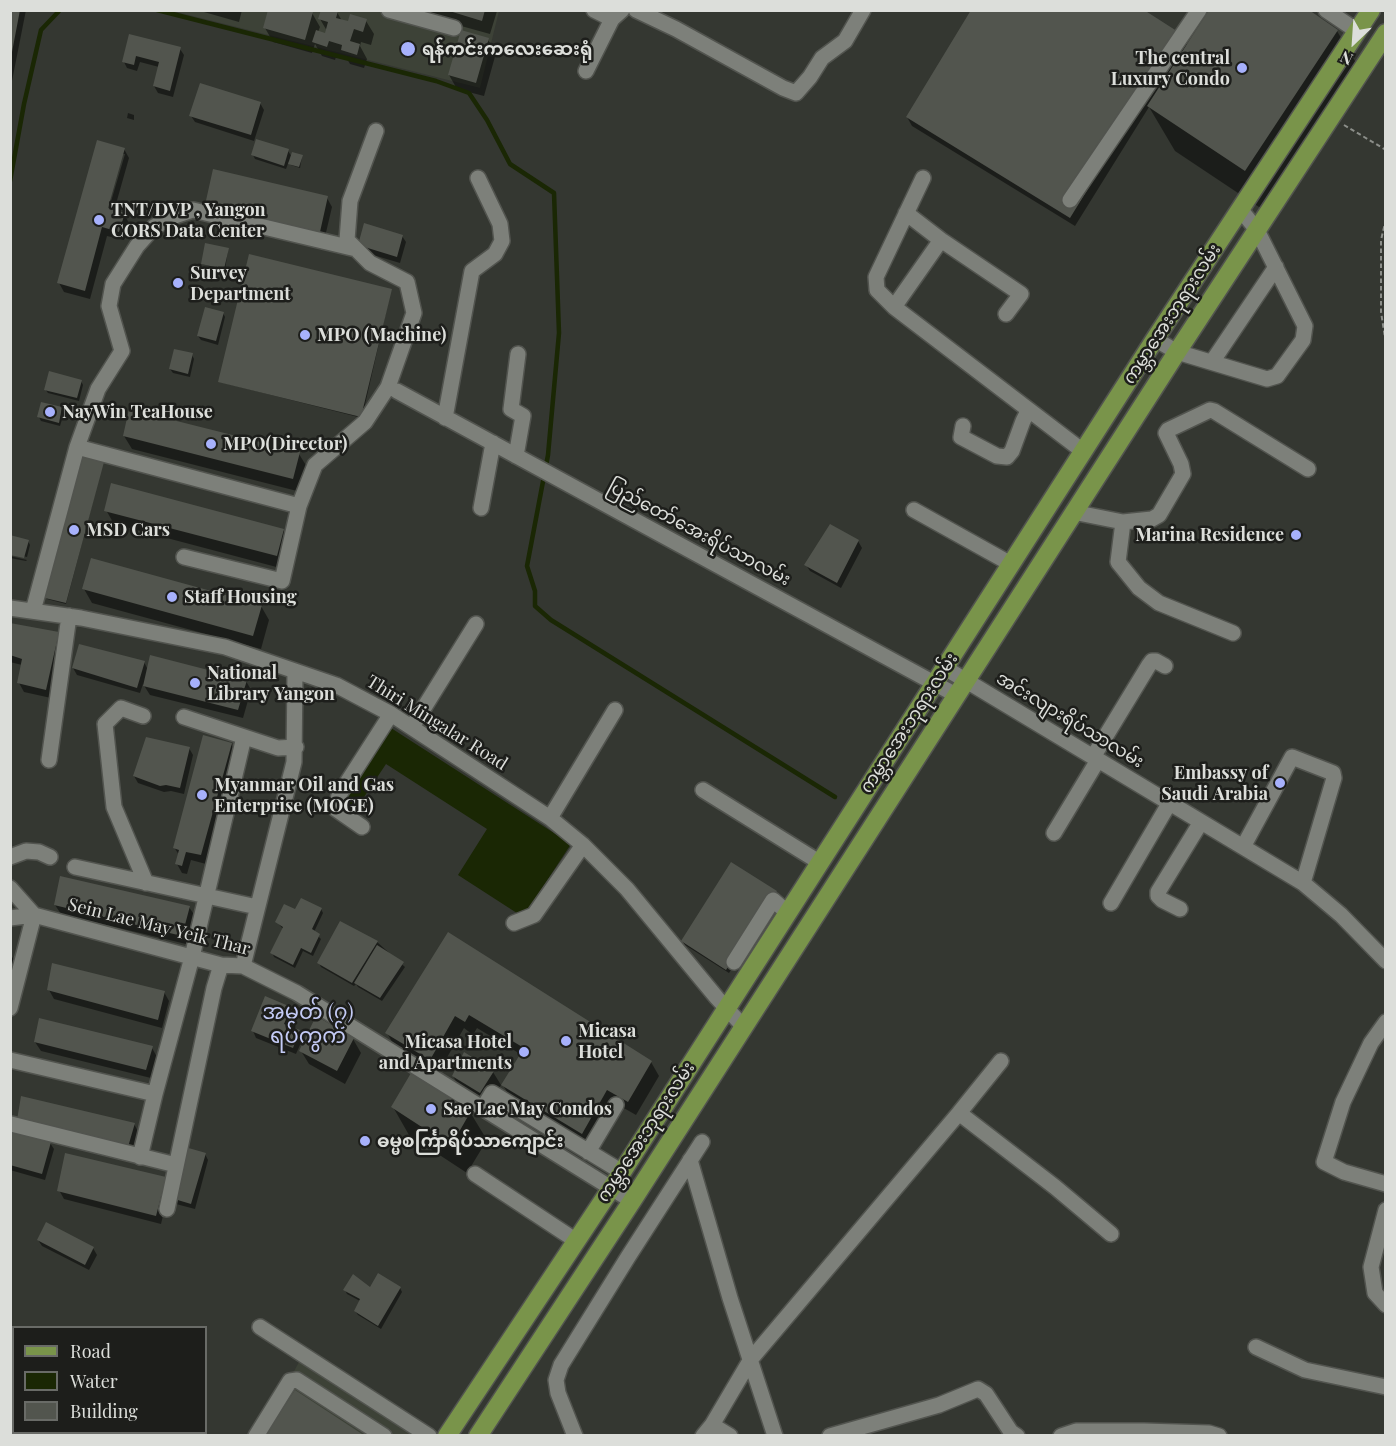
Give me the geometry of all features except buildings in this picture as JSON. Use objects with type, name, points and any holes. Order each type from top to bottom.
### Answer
[{"type":"main road","name":"ကမ္ဘာအေးဘုရားလမ်း","points":[[447,1436],[622,1172],[1155,339],[1371,10]]},
{"type":"main road","name":"ကမ္ဘာအေးဘုရားလမ်း","points":[[478,1436],[632,1201],[1073,512],[1386,33]]},
{"type":"main road","points":[[1053,500],[1073,512]]},
{"type":"street","points":[[389,10],[454,28]]},
{"type":"street","points":[[586,71],[617,15],[594,10]]},
{"type":"street","points":[[636,10],[796,93],[822,58],[845,41],[863,10]]},
{"type":"street","points":[[1070,200],[1199,10]]},
{"type":"street","points":[[1326,10],[1357,31]]},
{"type":"street","points":[[184,557],[282,581],[299,506],[315,465],[365,422],[388,387],[414,313],[407,282],[370,263],[347,240],[350,201],[376,131]]},
{"type":"street","points":[[445,418],[472,271],[495,254],[502,240],[500,224],[478,178]]},
{"type":"street","points":[[923,178],[876,277],[877,290],[894,307],[1084,452]]},
{"type":"street","points":[[1155,339],[1177,352],[1267,379],[1277,376],[1303,340],[1305,326],[1257,230],[1240,209]]},
{"type":"street","points":[[33,611],[77,447],[98,389],[122,351],[109,306],[113,284],[137,246],[154,227],[193,210],[356,249]]},
{"type":"street","points":[[906,213],[941,240],[1021,294],[1006,314]]},
{"type":"street","points":[[894,307],[941,240]]},
{"type":"street","points":[[1212,362],[1276,267]]},
{"type":"street","points":[[516,456],[523,416],[511,409],[518,354]]},
{"type":"street","name":"ပြည်တော်အေးရိပ်သာလမ်း","points":[[397,391],[935,683],[961,688]]},
{"type":"street","points":[[963,426],[961,437],[997,456],[1007,457],[1012,451],[1028,411]]},
{"type":"street","points":[[1073,512],[1123,522],[1152,519],[1159,515],[1183,474],[1181,464],[1166,433],[1210,411],[1214,411],[1308,469]]},
{"type":"street","points":[[481,508],[493,443]]},
{"type":"street","points":[[77,447],[299,506]]},
{"type":"street","points":[[914,510],[1011,564]]},
{"type":"street","points":[[1123,522],[1118,562],[1139,588],[1159,603],[1233,633]]},
{"type":"street","name":"Thiri Mingalar Road","points":[[10,608],[69,616],[225,647],[336,685],[391,714],[550,818],[583,845],[627,889],[725,1008],[743,1026]]},
{"type":"street","points":[[50,760],[69,616]]},
{"type":"street","points":[[411,727],[476,624]]},
{"type":"street","points":[[1054,833],[1149,665],[1152,661],[1165,666]]},
{"type":"street","points":[[945,668],[961,688]]},
{"type":"street","points":[[243,966],[294,762],[296,747],[295,671]]},
{"type":"street","name":"အင်းလျားရိပ်သာလမ်း","points":[[961,688],[1095,759],[1303,883],[1341,915],[1386,961]]},
{"type":"street","points":[[143,716],[121,708],[105,724],[114,807],[146,883]]},
{"type":"street","points":[[550,818],[615,711]]},
{"type":"street","points":[[362,827],[336,809],[339,795],[391,714]]},
{"type":"street","points":[[184,717],[278,748],[296,747]]},
{"type":"street","points":[[140,1157],[192,957],[244,737]]},
{"type":"street","points":[[1243,847],[1292,757],[1333,773],[1334,778],[1303,883]]},
{"type":"street","points":[[703,790],[819,862]]},
{"type":"street","points":[[1111,903],[1170,802]]},
{"type":"street","points":[[1180,909],[1162,900],[1158,892],[1201,822]]},
{"type":"street","points":[[514,923],[534,915],[583,845]]},
{"type":"street","points":[[10,857],[26,852],[39,852],[51,857]]},
{"type":"street","points":[[75,867],[257,907]]},
{"type":"street","points":[[11,890],[34,915]]},
{"type":"street","points":[[734,962],[772,900],[787,912]]},
{"type":"street","points":[[10,918],[34,915]]},
{"type":"street","points":[[10,1008],[34,915]]},
{"type":"street","name":"Sein Lae May Yeik Thar","points":[[34,915],[222,965],[243,966],[297,993],[632,1201]]},
{"type":"street","points":[[167,1209],[214,988],[222,965]]},
{"type":"street","points":[[1386,1023],[1371,1043],[1343,1102],[1324,1162],[1344,1172],[1386,1184]]},
{"type":"street","points":[[10,1060],[155,1094]]},
{"type":"street","points":[[730,1436],[707,1430],[751,1359],[1001,1060]]},
{"type":"street","points":[[483,1108],[492,1093],[622,1172]]},
{"type":"street","points":[[588,1152],[616,1105]]},
{"type":"street","points":[[959,1113],[1055,1187],[1111,1234]]},
{"type":"street","points":[[11,1124],[176,1165]]},
{"type":"street","points":[[575,1436],[558,1393],[556,1380],[561,1365],[627,1257],[702,1142]]},
{"type":"street","points":[[690,1160],[730,1298],[775,1436]]},
{"type":"street","points":[[475,1174],[576,1240]]},
{"type":"street","points":[[1386,1210],[1371,1267],[1375,1293],[1386,1305]]},
{"type":"street","points":[[260,1327],[429,1436]]},
{"type":"street","points":[[1256,1347],[1305,1370],[1386,1387]]},
{"type":"street","points":[[256,1436],[290,1381],[297,1380],[384,1436]]},
{"type":"street","points":[[830,1436],[939,1405],[978,1389],[986,1394],[1011,1432],[1017,1436]]},
{"type":"street","points":[[1061,1436],[1076,1431],[1198,1433],[1220,1436]]},
{"type":"path","points":[[1331,117],[1386,150]]},
{"type":"path","points":[[1386,219],[1382,240],[1381,312],[1386,344]]},
{"type":"shaded area","name":"ရန်ကင်းကလေးဆေးရုံ","points":[[173,11],[499,11],[480,88]]},
{"type":"shaded area","points":[[299,1362],[417,1435],[259,1436]]},
{"type":"water","points":[[391,728],[571,844],[523,917],[458,875],[487,829],[386,764],[354,812],[342,804]]},
{"type":"waterway","points":[[10,181],[41,30],[60,10]]},
{"type":"waterway","points":[[157,10],[436,81],[469,93],[487,120],[510,164],[554,193],[559,333],[548,455],[527,566],[535,591],[535,606],[551,620],[835,797]]},
{"type":"place","name":"ရန်ကင်းကလေးဆေးရုံ","points":[[408,49]]},
{"type":"place","name":"The central Luxury Condo","points":[[1242,68]]},
{"type":"place","name":"TNT/DVP , Yangon CORS Data Center","points":[[99,220]]},
{"type":"place","name":"Survey Department","points":[[178,283]]},
{"type":"place","name":"MPO (Machine)","points":[[305,335]]},
{"type":"place","name":"NayWin TeaHouse","points":[[50,412]]},
{"type":"place","name":"MPO(Director)","points":[[211,444]]},
{"type":"place","name":"MSD Cars","points":[[74,530]]},
{"type":"place","name":"Marina Residence","points":[[1296,535]]},
{"type":"place","name":"Staff Housing","points":[[172,597]]},
{"type":"place","name":"National Library Yangon","points":[[195,683]]},
{"type":"place","name":"Embassy of Saudi Arabia","points":[[1280,783]]},
{"type":"place","name":"Myanmar Oil and Gas Enterprise (MOGE)","points":[[202,795]]},
{"type":"place","name":"Micasa Hotel","points":[[566,1041]]},
{"type":"place","name":"Micasa Hotel and Apartments","points":[[524,1052]]},
{"type":"place","name":"Sae Lae May Condos","points":[[431,1109]]},
{"type":"place","name":"ဓမ္မစင်္ကြာရိပ်သာကျောင်း","points":[[365,1141]]},
{"type":"district","name":"အမှတ် (၇) ရပ်ကွက်","points":[[308,1024]]}]
